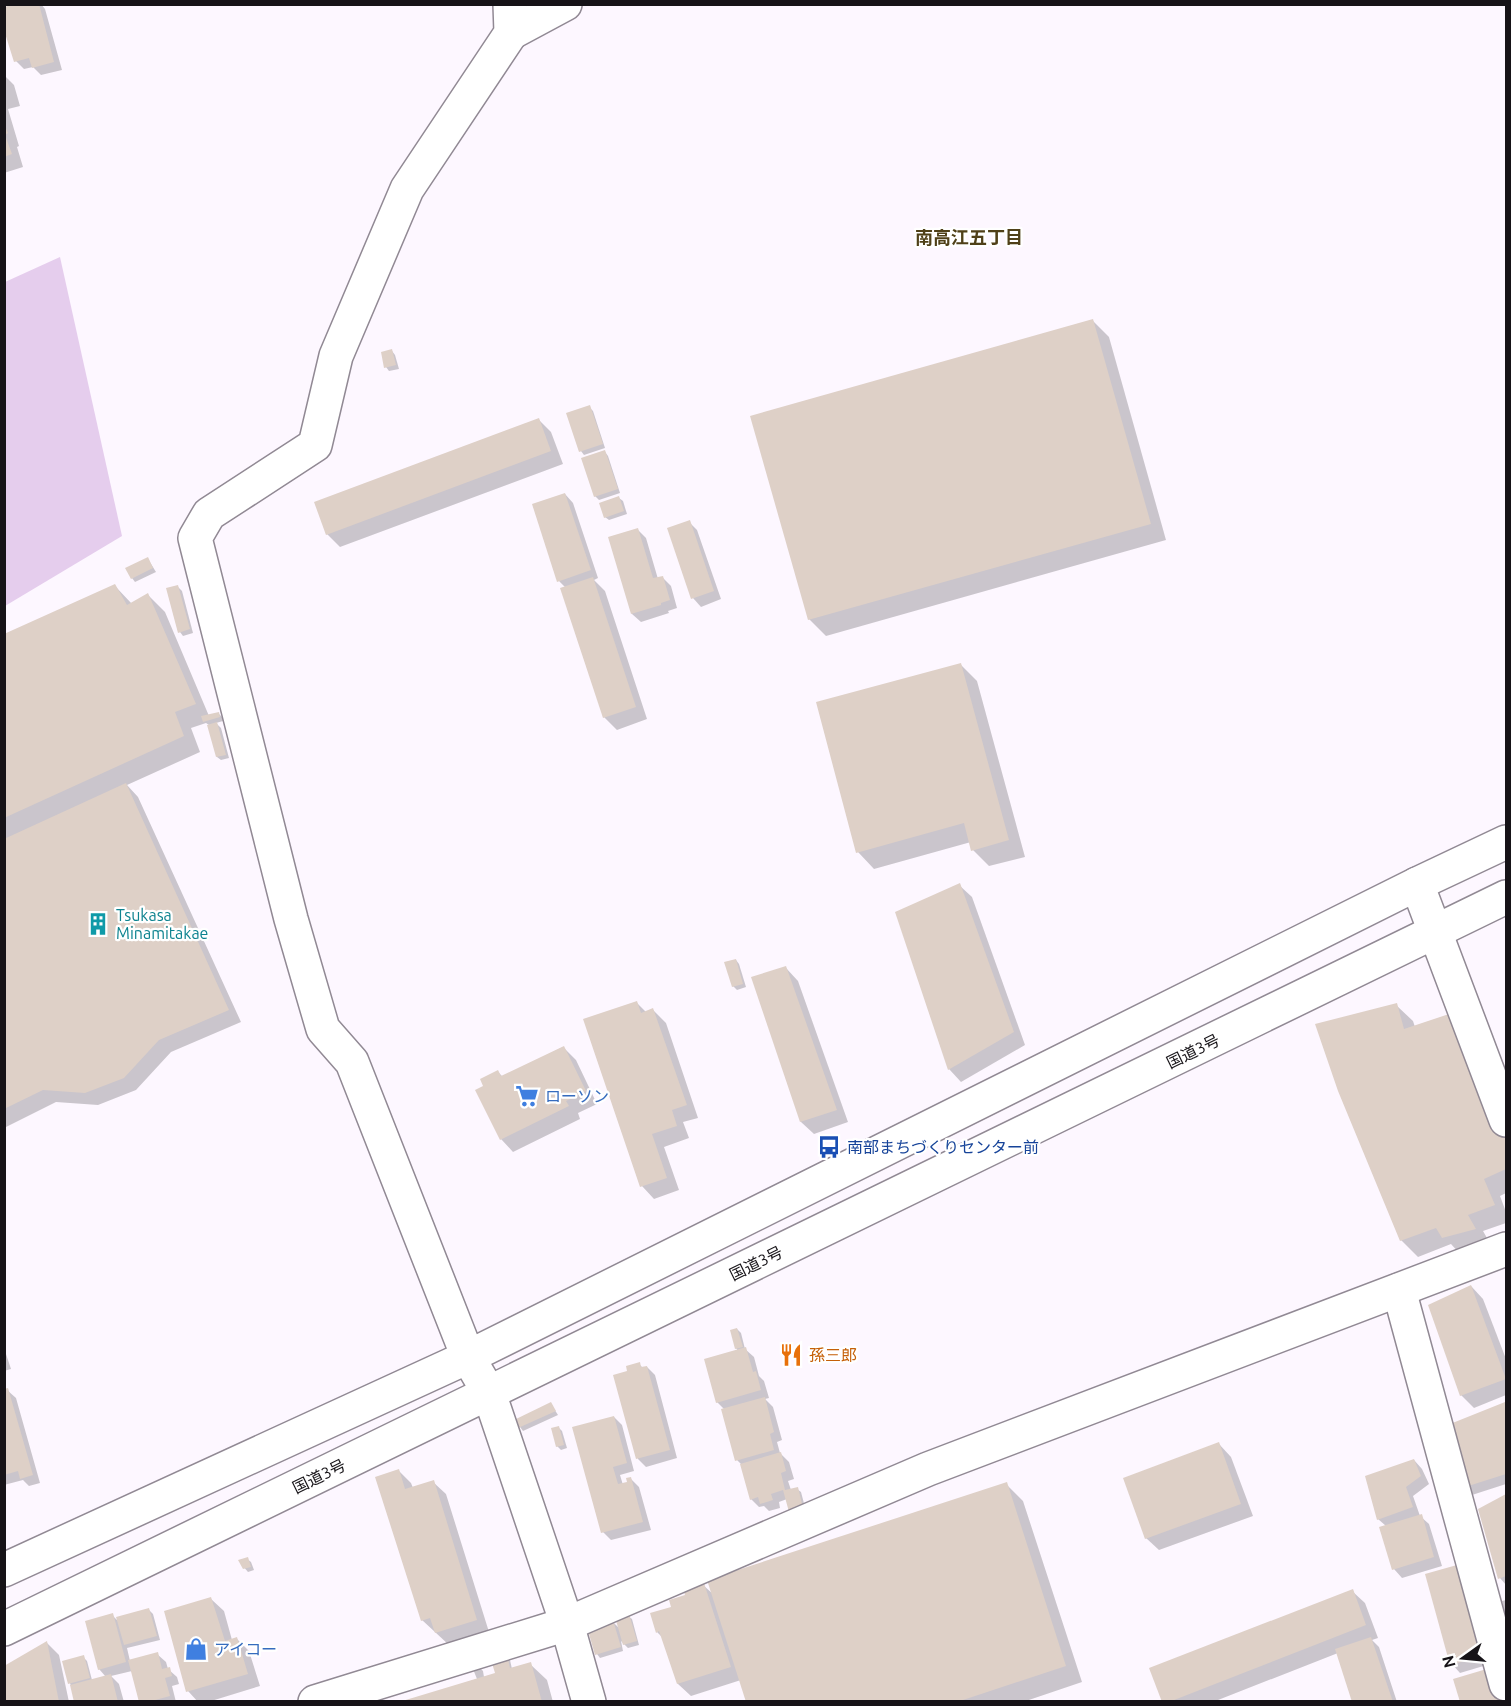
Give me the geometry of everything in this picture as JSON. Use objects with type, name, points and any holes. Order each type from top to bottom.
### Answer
[{"type":"main road","points":[[566,4],[511,19],[407,189],[336,356],[315,445],[208,514],[195,538],[291,919],[323,1029],[352,1062],[468,1357],[489,1393],[567,1624],[589,1701]]},
{"type":"main road","points":[[4,1570],[468,1357],[1506,842]]},
{"type":"main road","points":[[1418,884],[1506,1120]]},
{"type":"main road","name":"国道3号","points":[[4,1629],[1506,897]]},
{"type":"main road","points":[[315,1701],[567,1624],[928,1469],[1506,1249]]},
{"type":"main road","points":[[1399,1290],[1506,1684]]},
{"type":"shaded area","points":[[60,257],[122,536],[5,606],[5,282]]},
{"type":"building","points":[[15,4],[39,4],[54,62],[32,68],[29,58],[14,62],[4,30],[4,7]]},
{"type":"building","points":[[4,124],[8,133],[5,135],[12,154],[4,157]]},
{"type":"building","points":[[1093,319],[1151,524],[808,620],[750,416]]},
{"type":"building","points":[[392,349],[396,365],[384,368],[381,352]]},
{"type":"building","points":[[590,405],[603,444],[579,452],[566,413]]},
{"type":"building","points":[[539,418],[551,451],[326,535],[314,502]]},
{"type":"building","points":[[605,450],[618,489],[594,497],[581,458]]},
{"type":"building","points":[[565,493],[591,570],[557,582],[532,504]]},
{"type":"building","points":[[619,496],[624,511],[604,518],[599,503]]},
{"type":"building","points":[[690,520],[714,591],[691,599],[667,528]]},
{"type":"building","points":[[638,528],[653,578],[663,576],[670,600],[631,614],[608,537]]},
{"type":"building","points":[[148,557],[153,568],[131,579],[125,568]]},
{"type":"building","points":[[593,577],[636,707],[603,718],[560,588]]},
{"type":"building","points":[[115,584],[127,605],[148,593],[196,704],[175,712],[184,736],[4,818],[4,634]]},
{"type":"building","points":[[178,585],[190,629],[178,633],[166,588]]},
{"type":"building","points":[[961,663],[1009,840],[971,851],[964,823],[856,853],[816,702]]},
{"type":"building","points":[[219,712],[220,717],[203,722],[201,716]]},
{"type":"building","points":[[217,722],[226,755],[216,757],[207,725]]},
{"type":"building","name":"Tsukasa Minamitakae","points":[[126,783],[229,1010],[159,1040],[124,1078],[85,1093],[43,1090],[4,1109],[4,839]]},
{"type":"building","points":[[960,883],[1014,1032],[948,1070],[895,912]]},
{"type":"building","points":[[736,959],[743,984],[732,987],[724,962]]},
{"type":"building","points":[[786,966],[837,1110],[800,1122],[751,977]]},
{"type":"building","points":[[637,1001],[641,1013],[653,1008],[687,1105],[672,1110],[677,1126],[652,1134],[667,1178],[640,1187],[583,1019]]},
{"type":"building","points":[[1397,1003],[1404,1029],[1464,1009],[1506,1120],[1506,1169],[1484,1179],[1495,1205],[1468,1215],[1476,1229],[1442,1238],[1436,1228],[1400,1241],[1338,1091],[1315,1024]]},
{"type":"building","name":"ローソン","points":[[564,1046],[586,1091],[566,1101],[569,1106],[500,1140],[475,1090],[483,1086],[480,1079],[498,1070],[501,1076]]},
{"type":"building","points":[[1471,1285],[1506,1379],[1460,1396],[1428,1305]]},
{"type":"building","points":[[737,1328],[743,1347],[735,1349],[730,1330]]},
{"type":"building","points":[[746,1347],[761,1390],[716,1403],[704,1359]]},
{"type":"building","points":[[640,1362],[641,1367],[647,1366],[670,1450],[636,1459],[613,1375],[627,1371],[626,1366]]},
{"type":"building","points":[[8,1388],[33,1475],[20,1479],[18,1471],[4,1475],[4,1389]]},
{"type":"building","points":[[765,1397],[774,1432],[770,1434],[774,1450],[735,1461],[721,1409]]},
{"type":"building","points":[[551,1402],[556,1411],[518,1428],[514,1420]]},
{"type":"building","points":[[1505,1402],[1506,1474],[1462,1488],[1445,1426]]},
{"type":"building","points":[[614,1416],[627,1463],[613,1467],[618,1484],[627,1482],[626,1478],[631,1477],[643,1522],[601,1533],[572,1427]]},
{"type":"building","points":[[559,1426],[564,1445],[556,1447],[551,1428]]},
{"type":"building","points":[[1219,1442],[1241,1504],[1145,1539],[1123,1478]]},
{"type":"building","points":[[781,1452],[786,1471],[781,1473],[785,1490],[798,1487],[803,1508],[789,1512],[783,1490],[771,1494],[773,1500],[760,1504],[758,1497],[750,1500],[740,1464]]},
{"type":"building","points":[[1414,1459],[1421,1476],[1406,1487],[1413,1507],[1377,1520],[1365,1476]]},
{"type":"building","points":[[399,1469],[405,1489],[434,1480],[477,1620],[435,1633],[430,1618],[421,1621],[375,1477]]},
{"type":"building","points":[[1007,1482],[1066,1666],[957,1702],[746,1702],[707,1580]]},
{"type":"building","points":[[1506,1494],[1506,1576],[1498,1579],[1478,1509]]},
{"type":"building","points":[[1422,1514],[1434,1557],[1392,1570],[1379,1527]]},
{"type":"building","points":[[248,1557],[251,1567],[243,1569],[238,1560]]},
{"type":"building","points":[[1464,1563],[1490,1654],[1450,1665],[1425,1574]]},
{"type":"building","points":[[704,1583],[731,1667],[677,1684],[659,1631],[656,1633],[650,1613],[671,1607],[669,1600],[685,1595],[683,1589]]},
{"type":"building","points":[[1353,1589],[1366,1625],[1169,1702],[1162,1702],[1149,1668]]},
{"type":"building","points":[[211,1597],[225,1641],[237,1637],[248,1674],[186,1692],[164,1611]]},
{"type":"building","points":[[149,1608],[157,1636],[124,1645],[116,1617]]},
{"type":"building","points":[[113,1613],[126,1662],[98,1670],[85,1621]]},
{"type":"building","points":[[629,1614],[637,1641],[623,1645],[615,1617]]},
{"type":"building","points":[[613,1620],[621,1647],[595,1655],[587,1627]]},
{"type":"building","points":[[1371,1637],[1393,1702],[1352,1702],[1335,1649]]},
{"type":"building","points":[[47,1641],[59,1702],[4,1702],[4,1666]]},
{"type":"building","points":[[158,1652],[162,1669],[170,1667],[172,1676],[165,1678],[170,1696],[139,1702],[128,1660]]},
{"type":"building","points":[[84,1655],[90,1678],[68,1684],[62,1661]]},
{"type":"building","points":[[507,1655],[510,1668],[531,1662],[542,1702],[399,1702],[495,1673],[491,1660]]},
{"type":"building","points":[[1490,1668],[1500,1702],[1460,1702],[1453,1679]]},
{"type":"building","points":[[111,1674],[118,1702],[74,1702],[70,1685]]},
{"type":"place","name":"Tsukasa Minamitakae","points":[[98,924]]},
{"type":"place","name":"ローソン","points":[[527,1096]]},
{"type":"place","name":"南部まちづくりセンター前","points":[[829,1147]]},
{"type":"place","name":"孫三郎","points":[[791,1355]]},
{"type":"place","name":"アイコー","points":[[196,1649]]},
{"type":"district","name":"南高江五丁目","points":[[969,237]]}]
